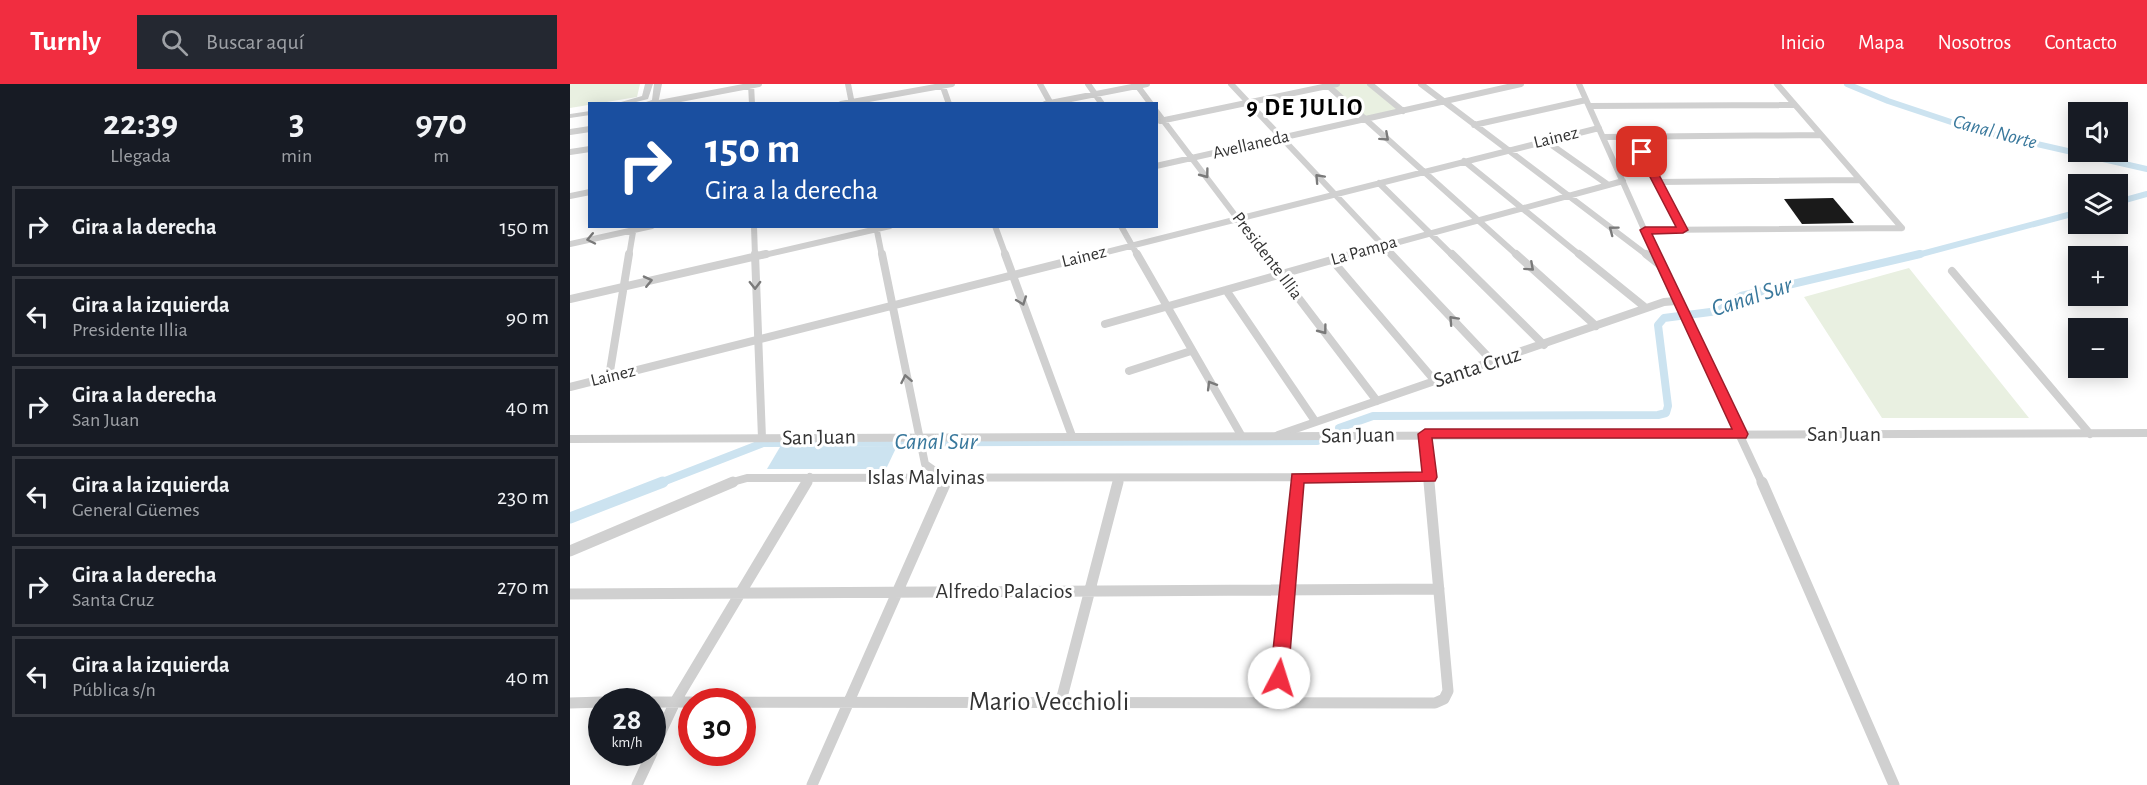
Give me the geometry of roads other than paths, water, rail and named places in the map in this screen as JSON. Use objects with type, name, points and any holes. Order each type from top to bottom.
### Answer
[{"type":"street","points":[[640,102],[647,95],[649,84]]},
{"type":"street","points":[[654,102],[658,84]]},
{"type":"street","points":[[659,102],[759,84]]},
{"type":"street","points":[[848,84],[851,102]]},
{"type":"street","points":[[856,102],[952,84]]},
{"type":"street","points":[[1040,84],[1049,102]]},
{"type":"street","points":[[1088,84],[1101,102]]},
{"type":"street","points":[[1054,102],[1147,84]]},
{"type":"street","points":[[1231,84],[1494,362]]},
{"type":"street","points":[[1160,121],[1337,84]]},
{"type":"street","points":[[1370,84],[1403,111]]},
{"type":"street","points":[[1421,84],[1660,265]]},
{"type":"street","name":"Avellaneda","points":[[1158,166],[1517,84]]},
{"type":"street","points":[[1580,84],[1676,301],[1741,434],[1894,785]]},
{"type":"street","points":[[1645,230],[1902,228],[1777,84]]},
{"type":"street","points":[[751,85],[752,102]]},
{"type":"street","points":[[942,85],[948,102]]},
{"type":"street","points":[[1137,85],[1150,102]]},
{"type":"street","points":[[1327,85],[1596,326]]},
{"type":"street","points":[[1474,125],[1588,103],[1794,105]]},
{"type":"street","points":[[570,114],[588,110]]},
{"type":"street","name":"Presidente Illia","points":[[1160,121],[1192,158],[1377,401]]},
{"type":"street","name":"Lainez","points":[[570,387],[1599,128]]},
{"type":"street","points":[[570,132],[588,129]]},
{"type":"street","name":"Lainez","points":[[1603,137],[1821,135]]},
{"type":"street","points":[[1634,136],[1683,230]]},
{"type":"street","points":[[1546,141],[1607,184]]},
{"type":"street","points":[[570,152],[588,149]]},
{"type":"street","points":[[1464,161],[1646,308]]},
{"type":"street","points":[[1658,182],[1860,180]]},
{"type":"street","name":"La Pampa","points":[[1105,324],[1521,207],[1623,181]]},
{"type":"street","points":[[1379,183],[1544,345]]},
{"type":"street","points":[[570,196],[588,192]]},
{"type":"street","points":[[570,244],[633,228],[609,376]]},
{"type":"street","points":[[754,228],[756,339],[762,438]]},
{"type":"street","points":[[570,299],[876,228],[918,436],[925,461],[931,470],[944,477],[946,482],[812,785]]},
{"type":"street","points":[[996,228],[1072,436]]},
{"type":"street","points":[[1122,228],[1241,435]]},
{"type":"street","points":[[1332,260],[1435,381]]},
{"type":"street","points":[[1952,271],[2090,434]]},
{"type":"street","points":[[1226,290],[1315,421]]},
{"type":"street","name":"Santa Cruz","points":[[1278,435],[1646,308],[1676,301]]},
{"type":"street","points":[[1129,371],[1191,351]]},
{"type":"street","name":"San Juan","points":[[570,439],[2147,433]]},
{"type":"street","points":[[1425,434],[1439,589]]},
{"type":"street","points":[[910,477],[921,470],[925,461]]},
{"type":"street","points":[[666,722],[675,702],[810,477]]},
{"type":"street","name":"Islas Malvinas","points":[[570,551],[739,479],[1430,477]]},
{"type":"street","points":[[1061,701],[1119,478]]},
{"type":"street","points":[[1277,701],[1297,478]]},
{"type":"street","name":"Alfredo Palacios","points":[[570,594],[1439,589]]},
{"type":"street","name":"Mario Vecchioli","points":[[666,702],[1435,703],[1444,699],[1448,691],[1439,589]]},
{"type":"street","points":[[570,703],[588,702]]},
{"type":"street","points":[[637,785],[646,766]]},
{"type":"water","points":[[897,446],[886,469],[767,469],[780,447]]},
{"type":"waterway","name":"Canal Norte","points":[[1847,84],[1888,101],[1975,130],[2147,169]]},
{"type":"waterway","name":"Canal Sur","points":[[2128,199],[2147,194]]},
{"type":"waterway","name":"Canal Sur","points":[[1914,256],[2068,215]]},
{"type":"waterway","name":"Canal Sur","points":[[1339,428],[1373,416],[1658,415],[1666,413],[1668,406],[1658,325],[1664,318],[1718,311],[1741,296],[1920,254]]},
{"type":"waterway","name":"Canal Sur","points":[[660,483],[763,443],[1317,441]]},
{"type":"waterway","name":"Canal Sur","points":[[570,518],[663,482]]},
{"type":"district","name":"9 DE JULIO","points":[[1305,108]]}]
